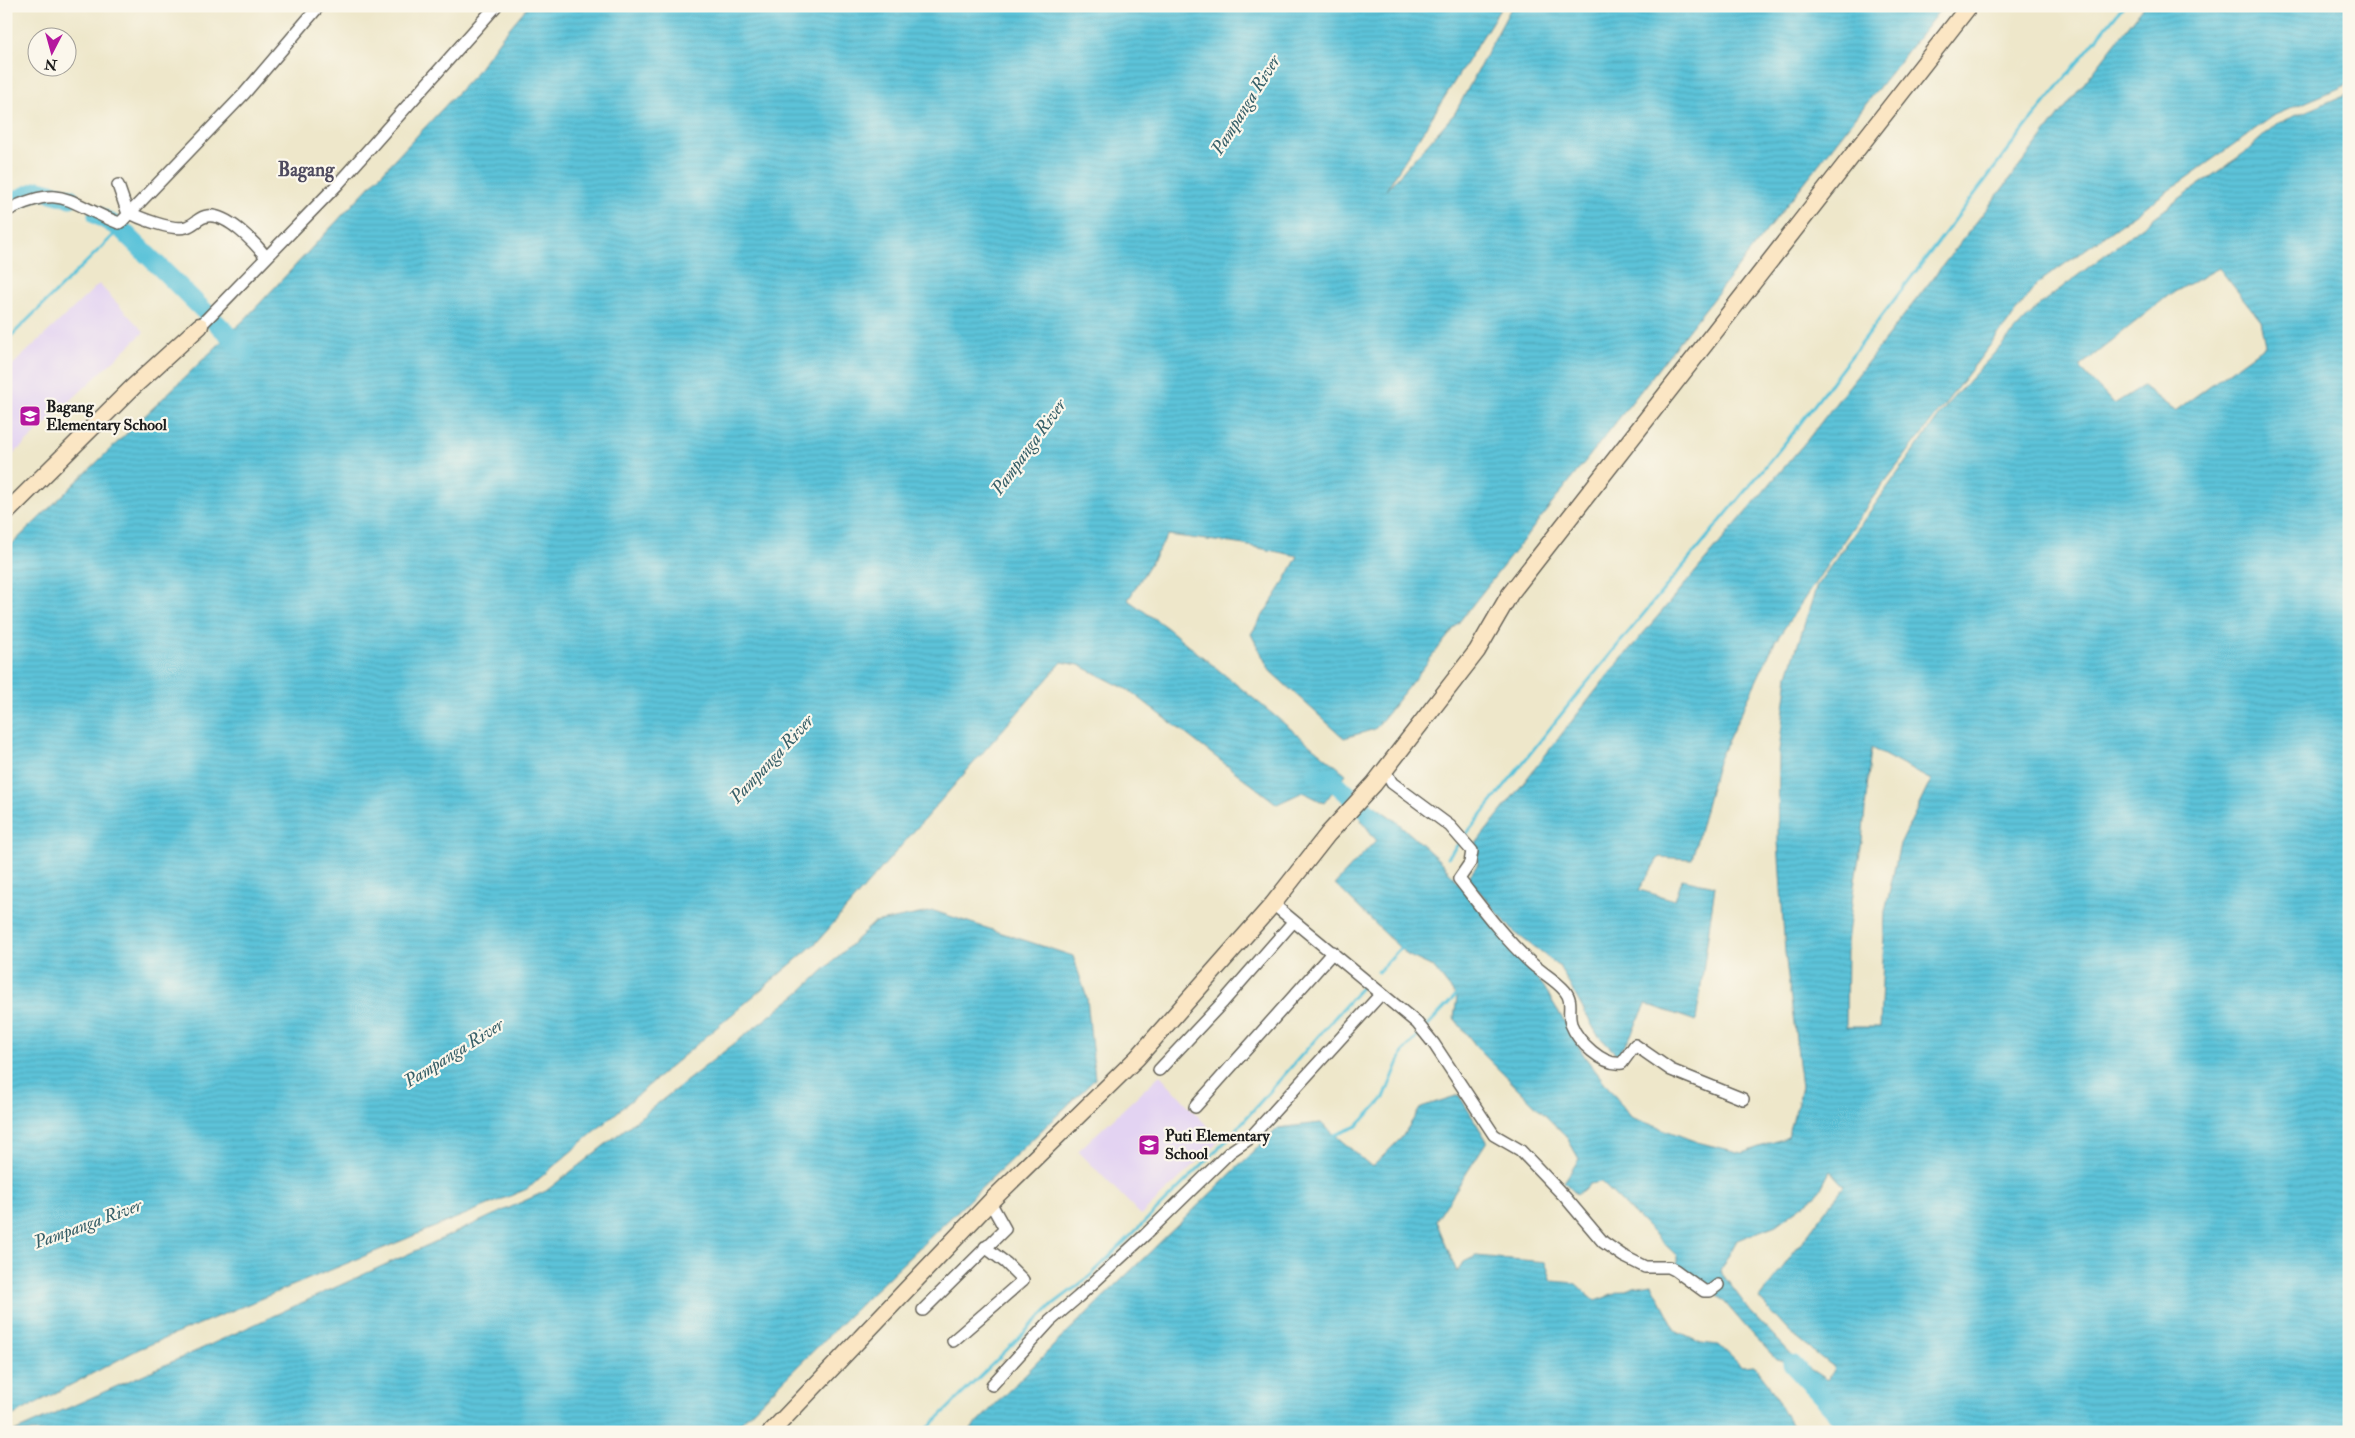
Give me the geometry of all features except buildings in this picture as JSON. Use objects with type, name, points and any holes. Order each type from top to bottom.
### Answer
[{"type":"street","points":[[6,211],[49,195],[64,197],[119,223],[244,94],[319,6]]},
{"type":"street","points":[[6,512],[132,387],[200,326],[337,185],[496,6]]},
{"type":"street","points":[[771,1432],[990,1202],[1137,1058],[1273,904],[1328,834],[1385,771],[1477,651],[1510,594],[1969,6]]},
{"type":"street","points":[[118,185],[125,206],[130,213],[144,220],[180,228],[186,227],[206,216],[218,218],[248,235],[266,256]]},
{"type":"street","points":[[1385,771],[1392,783],[1450,826],[1472,851],[1470,863],[1459,879],[1481,908],[1529,961],[1565,992],[1571,1001],[1570,1023],[1576,1034],[1600,1059],[1614,1065],[1622,1064],[1635,1045],[1671,1070],[1743,1100]]},
{"type":"street","points":[[1273,904],[1417,1023],[1434,1044],[1494,1136],[1520,1150],[1566,1197],[1603,1242],[1623,1256],[1645,1267],[1669,1267],[1704,1291],[1714,1288]]},
{"type":"street","points":[[1159,1070],[1223,1002],[1293,922]]},
{"type":"street","points":[[1195,1107],[1333,952]]},
{"type":"street","points":[[992,1385],[1050,1320],[1138,1242],[1230,1152],[1249,1139],[1381,994]]},
{"type":"street","points":[[923,1310],[1005,1229],[990,1202]]},
{"type":"street","points":[[953,1341],[1023,1280],[1006,1263],[985,1247]]},
{"type":"shaded area","name":"Bagang Elementary School","points":[[99,284],[144,332],[6,461],[6,371]]},
{"type":"shaded area","name":"Puti Elementary School","points":[[1160,1075],[1220,1140],[1141,1215],[1078,1151]]},
{"type":"water","name":"Pampanga River","points":[[528,6],[1502,6],[1386,190],[1455,113],[1512,6],[1943,6],[1375,729],[1344,738],[1270,671],[1251,634],[1298,556],[1239,544],[1168,535],[1128,600],[1166,627],[1346,774],[1324,803],[1303,792],[1277,804],[1130,691],[1079,665],[1062,662],[817,942],[527,1189],[139,1349],[6,1419],[6,550],[246,318],[474,75],[501,38]]},
{"type":"water","points":[[2144,6],[2349,6],[2349,84],[2275,115],[2038,283],[1874,496],[1775,642],[1718,761],[1692,859],[1659,857],[1639,890],[1675,900],[1682,879],[1715,886],[1696,1021],[1646,1004],[1629,1039],[1617,1055],[1597,1034],[1559,966],[1514,932],[1468,878],[1478,864],[1474,846],[1608,675],[1808,439]]},
{"type":"water","points":[[2349,93],[2349,1432],[1854,1432],[1824,1393],[1785,1361],[1776,1359],[1708,1283],[1689,1279],[1677,1268],[1677,1256],[1601,1182],[1590,1184],[1577,1195],[1564,1182],[1579,1159],[1566,1136],[1480,1051],[1454,1018],[1457,997],[1433,967],[1407,955],[1335,884],[1376,840],[1361,820],[1375,806],[1396,821],[1441,862],[1544,987],[1585,1057],[1631,1117],[1697,1142],[1742,1153],[1788,1137],[1802,1087],[1785,953],[1778,841],[1779,751],[1788,675],[1817,585],[1949,402],[2040,304],[2180,198],[2247,151],[2276,124]],"holes":[[[2219,268],[2261,321],[2266,345],[2175,411],[2143,386],[2114,404],[2079,367],[2169,295]],[[1871,748],[1931,780],[1900,844],[1885,911],[1880,1027],[1846,1027],[1847,943],[1862,841]],[[1830,1171],[1844,1186],[1759,1299],[1789,1332],[1834,1368],[1827,1380],[1799,1362],[1750,1311],[1720,1271],[1737,1240],[1776,1225],[1818,1194]]]},
{"type":"water","points":[[934,911],[1073,956],[1087,998],[1095,1079],[871,1294],[731,1432],[14,1432],[546,1191],[800,992],[874,923]]},
{"type":"water","points":[[1459,1095],[1487,1141],[1436,1221],[1457,1272],[1464,1262],[1476,1256],[1545,1262],[1552,1281],[1575,1283],[1595,1301],[1634,1287],[1652,1284],[1677,1332],[1701,1343],[1719,1345],[1741,1366],[1754,1365],[1768,1383],[1795,1432],[968,1432],[1054,1345],[1278,1128],[1321,1123],[1372,1167],[1402,1137],[1421,1107]]},
{"type":"waterway","points":[[1448,857],[1575,697],[1789,438],[2028,124],[2123,6]]},
{"type":"waterway","points":[[6,204],[39,190],[70,198]]},
{"type":"waterway","points":[[97,215],[121,229],[246,352]]},
{"type":"waterway","points":[[6,341],[123,226]]},
{"type":"waterway","points":[[1316,774],[1331,779],[1388,830]]},
{"type":"waterway","points":[[1378,972],[1403,945]]},
{"type":"waterway","points":[[924,1432],[1052,1305],[1089,1277],[1226,1141],[1365,983]]},
{"type":"waterway","points":[[1332,1136],[1357,1126],[1384,1098],[1403,1052],[1458,993]]},
{"type":"waterway","points":[[1792,1364],[1833,1408],[1848,1432]]},
{"type":"waterway","points":[[1847,1429],[1856,1430]]},
{"type":"place","name":"Bagang Elementary School","points":[[30,416]]},
{"type":"place","name":"Puti Elementary School","points":[[1149,1145]]},
{"type":"district","name":"Bagang","points":[[306,170]]}]
